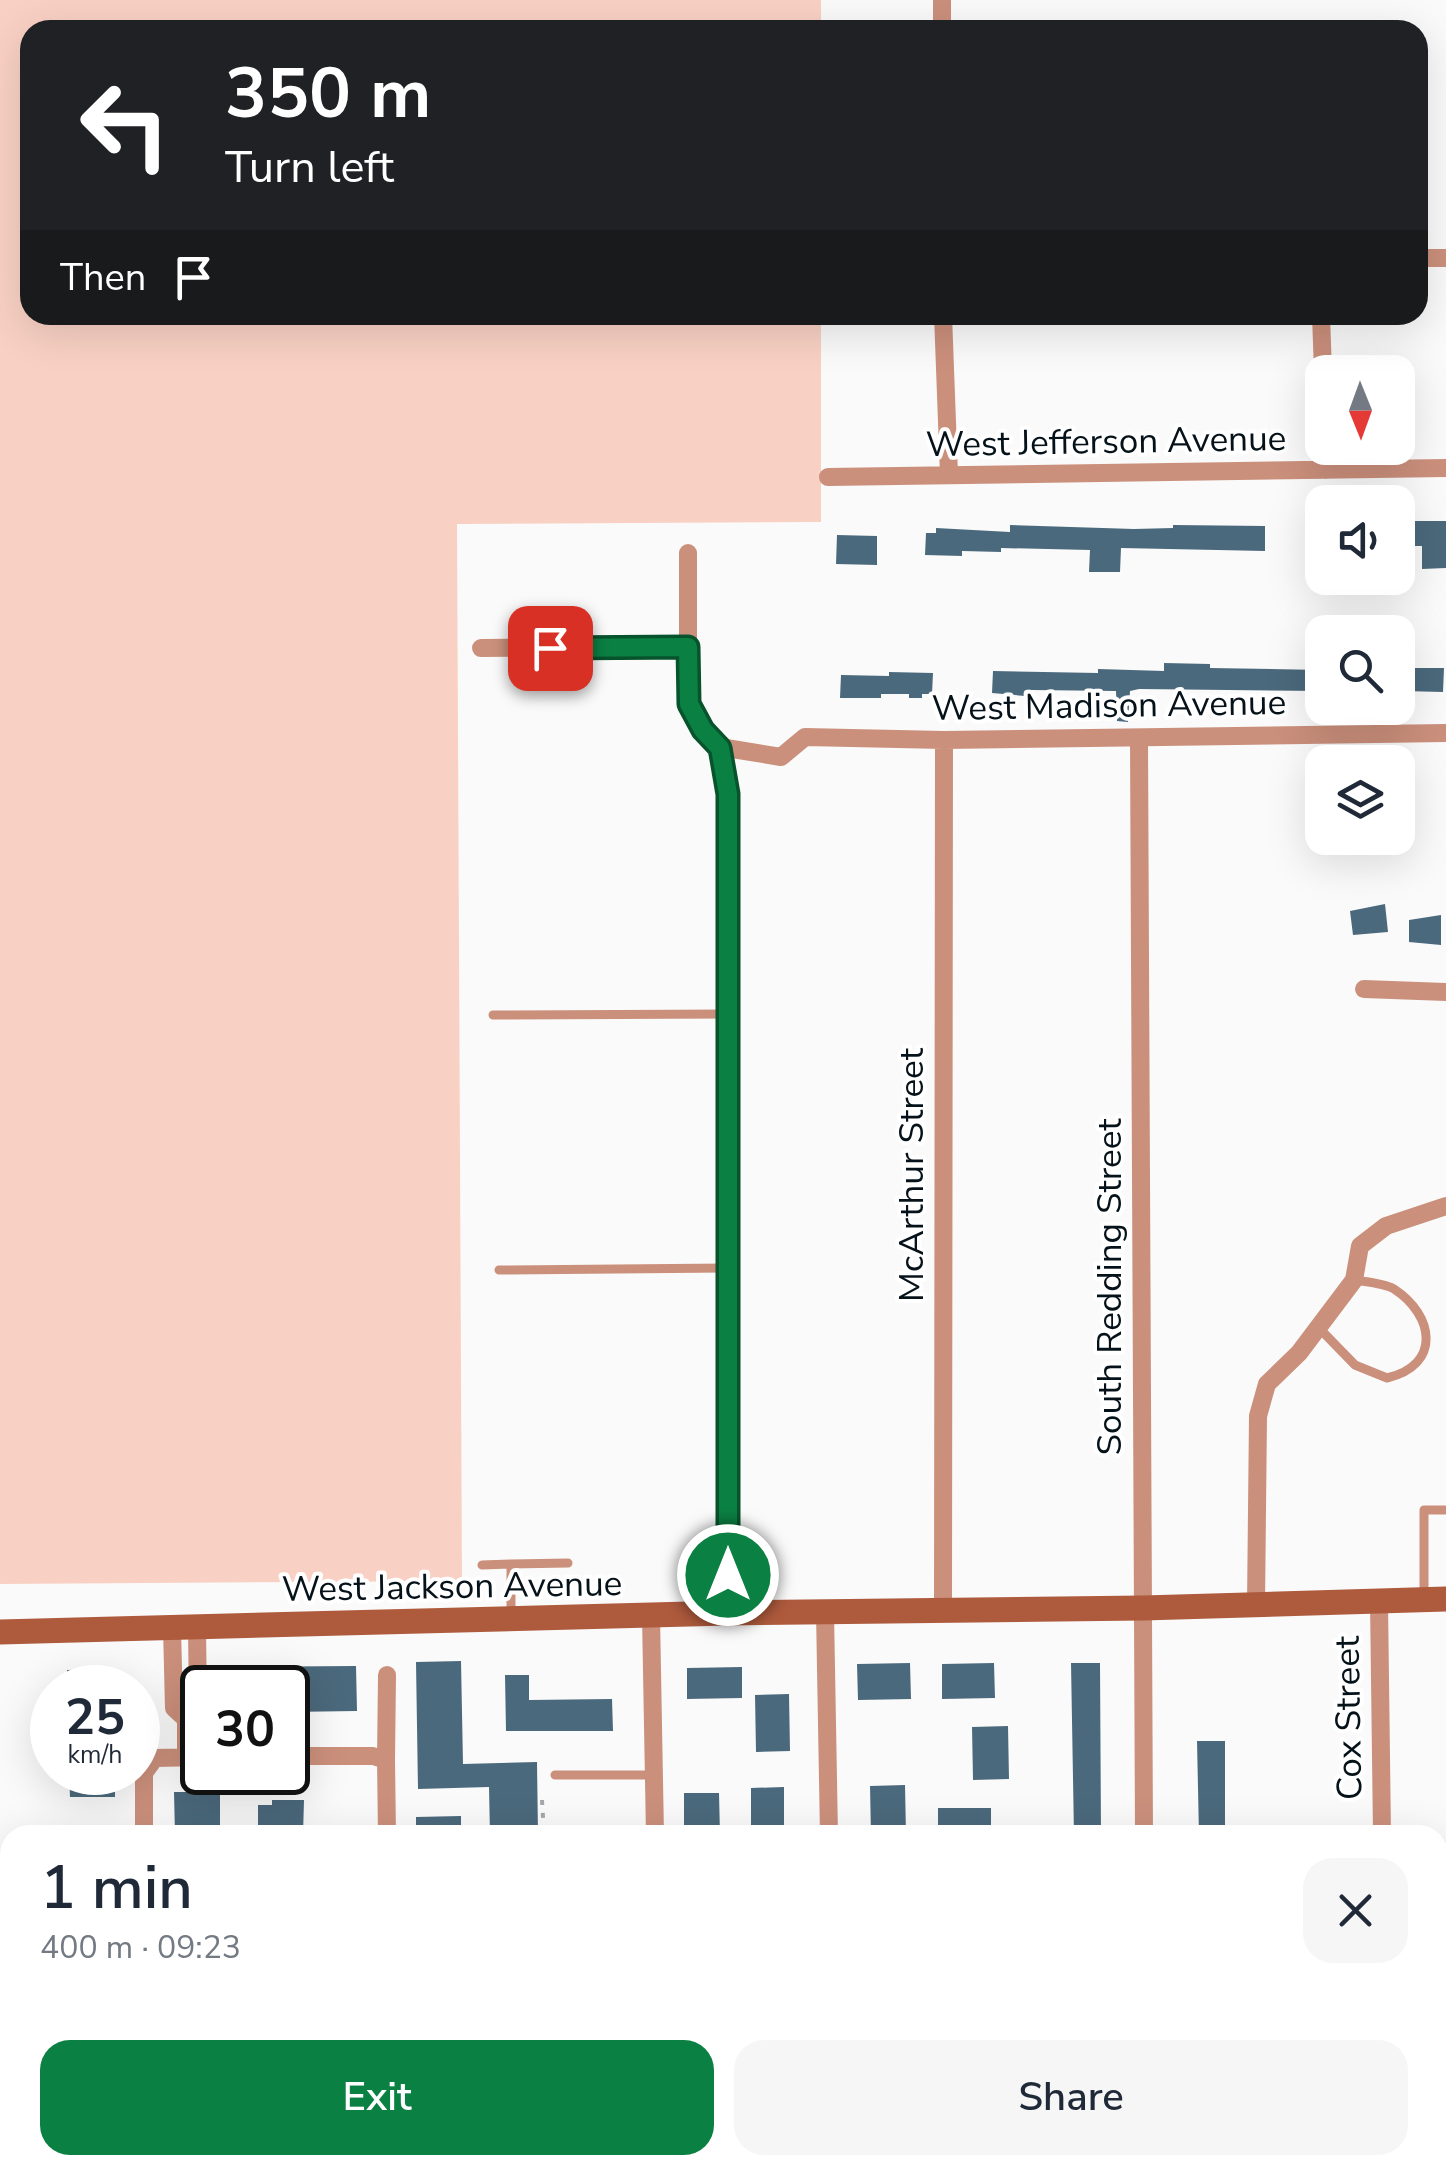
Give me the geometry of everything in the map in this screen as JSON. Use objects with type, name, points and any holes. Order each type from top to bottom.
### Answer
[{"type":"street","points":[[942,0],[956,0]]},
{"type":"street","points":[[943,325],[949,476]]},
{"type":"street","points":[[1321,325],[1322,355]]},
{"type":"street","points":[[1326,465],[1326,470]]},
{"type":"street","name":"West Jefferson Avenue","points":[[828,477],[1446,468]]},
{"type":"street","points":[[688,553],[689,704],[703,730],[720,748],[728,794],[728,1612]]},
{"type":"street","points":[[481,648],[688,647]]},
{"type":"street","name":"West Madison Avenue","points":[[720,748],[781,757],[805,737],[944,740],[1446,733]]},
{"type":"street","name":"South Redding Street","points":[[1139,738],[1144,1825]]},
{"type":"street","name":"McArthur Street","points":[[942,1610],[944,740]]},
{"type":"street","points":[[1364,989],[1446,992]]},
{"type":"street","points":[[1256,1605],[1258,1416],[1267,1384],[1299,1354],[1354,1280],[1360,1246],[1386,1226],[1446,1206]]},
{"type":"street","name":"West Jackson Avenue","points":[[0,1632],[728,1612],[1143,1608],[1435,1599]]},
{"type":"street","name":"Cox Street","points":[[1379,1601],[1382,1825]]},
{"type":"street","points":[[825,1612],[829,1825]]},
{"type":"street","points":[[651,1616],[655,1825]]},
{"type":"street","points":[[185,1628],[191,1665]]},
{"type":"street","points":[[387,1675],[387,1825]]},
{"type":"street","points":[[310,1756],[373,1756],[386,1760]]},
{"type":"street","points":[[144,1825],[144,1773],[155,1758],[180,1757]]},
{"type":"lane","points":[[493,1015],[728,1014]]},
{"type":"lane","points":[[500,1270],[729,1268]]},
{"type":"lane","points":[[1318,1327],[1355,1365],[1387,1378],[1416,1364],[1422,1356],[1426,1330],[1421,1313],[1391,1287],[1354,1280]]},
{"type":"lane","points":[[1435,1599],[1424,1510],[1446,1510]]},
{"type":"lane","points":[[482,1564],[568,1563]]},
{"type":"lane","points":[[511,1564],[511,1620]]},
{"type":"lane","points":[[555,1775],[654,1775]]},
{"type":"path","points":[[542,1800],[543,1825]]},
{"type":"shaded area","points":[[0,0],[821,0],[821,20],[20,20],[20,325],[821,325],[821,522],[457,524],[462,1581],[0,1584]]},
{"type":"building","points":[[1415,521],[1446,521],[1446,568],[1422,569],[1422,546],[1415,546]]},
{"type":"building","points":[[1010,525],[1134,529],[1173,525],[1265,526],[1265,551],[1121,548],[1120,572],[1089,572],[1090,550],[1001,548],[1001,552],[962,551],[962,556],[925,555],[926,533],[936,533],[936,528],[1010,532]]},
{"type":"building","points":[[837,535],[877,536],[877,565],[836,564]]},
{"type":"building","points":[[1164,663],[1305,670],[1305,691],[1139,689],[1130,691],[1128,722],[1117,721],[1116,691],[1032,690],[1032,694],[1025,696],[992,693],[993,671],[1164,671]]},
{"type":"building","points":[[1415,668],[1444,668],[1443,692],[1415,691]]},
{"type":"building","points":[[889,672],[933,673],[932,694],[922,694],[922,698],[881,694],[881,698],[840,698],[841,675],[889,676]]},
{"type":"building","points":[[1385,904],[1388,932],[1353,935],[1350,911]]},
{"type":"building","points":[[1441,915],[1441,945],[1409,942],[1409,920]]},
{"type":"building","points":[[461,1661],[463,1764],[537,1762],[538,1825],[490,1825],[489,1787],[418,1789],[416,1662]]},
{"type":"building","points":[[910,1663],[911,1699],[858,1700],[857,1664]]},
{"type":"building","points":[[994,1663],[995,1698],[942,1699],[942,1664]]},
{"type":"building","points":[[1071,1663],[1100,1663],[1101,1825],[1074,1825]]},
{"type":"building","points":[[310,1666],[356,1666],[357,1711],[310,1712]]},
{"type":"building","points":[[742,1667],[742,1698],[687,1699],[687,1668]]},
{"type":"building","points":[[505,1675],[529,1675],[529,1700],[612,1699],[613,1731],[506,1731]]},
{"type":"building","points":[[789,1694],[790,1751],[756,1752],[755,1695]]},
{"type":"building","points":[[1008,1726],[1009,1779],[973,1780],[972,1727]]},
{"type":"building","points":[[1197,1741],[1225,1741],[1225,1825],[1199,1825]]},
{"type":"building","points":[[905,1785],[906,1825],[871,1825],[870,1786]]},
{"type":"building","points":[[784,1787],[784,1825],[751,1825],[751,1788]]},
{"type":"building","points":[[174,1792],[220,1795],[220,1825],[175,1825]]},
{"type":"building","points":[[684,1793],[719,1793],[720,1825],[684,1825]]},
{"type":"building","points":[[70,1795],[115,1795],[115,1797]]},
{"type":"building","points":[[272,1800],[304,1800],[303,1825],[258,1825],[258,1805],[272,1805]]},
{"type":"building","points":[[938,1808],[991,1808],[991,1825],[938,1825]]},
{"type":"building","points":[[461,1816],[461,1825],[416,1825],[416,1817]]},
{"type":"route","points":[[550,648],[688,647],[689,704],[703,730],[720,748],[728,794],[728,1575]]}]
